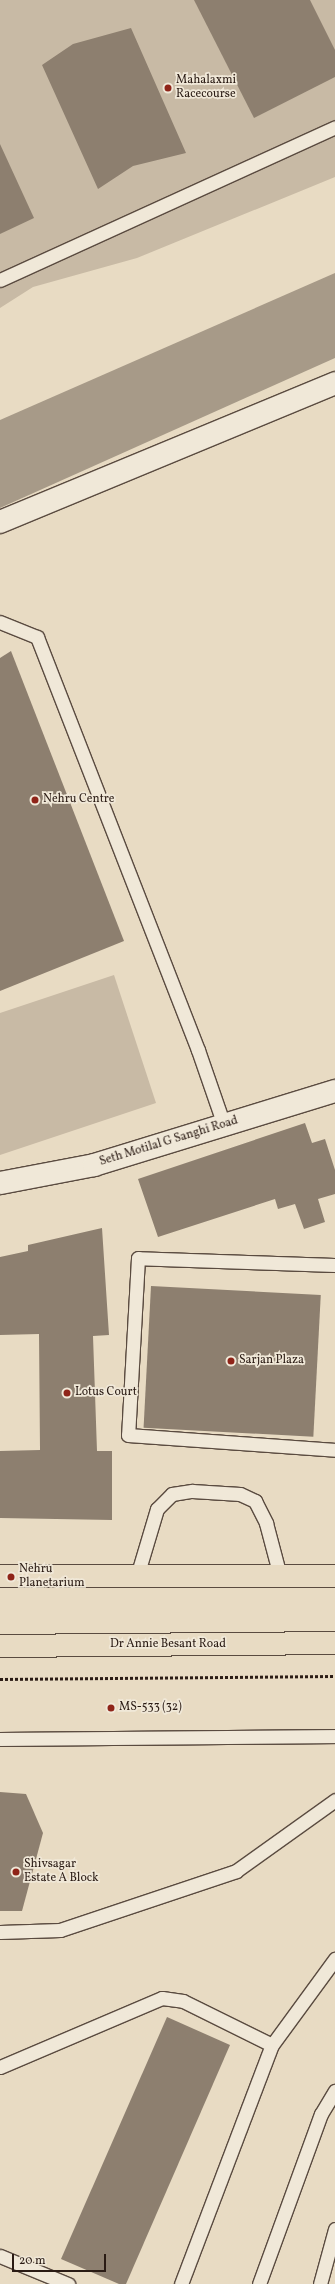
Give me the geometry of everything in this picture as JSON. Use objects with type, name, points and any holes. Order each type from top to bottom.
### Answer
[{"type":"main road","points":[[0,1576],[335,1576]]},
{"type":"main road","name":"Dr Annie Besant Road","points":[[0,1646],[335,1643]]},
{"type":"street","points":[[0,522],[335,383]]},
{"type":"street","name":"Seth Motilal G Sanghi Road","points":[[0,1183],[94,1165],[335,1091]]},
{"type":"lane","points":[[0,280],[335,127]]},
{"type":"lane","points":[[0,622],[37,637],[198,1050],[224,1126]]},
{"type":"lane","points":[[335,1265],[138,1258],[128,1434],[335,1450]]},
{"type":"lane","points":[[138,1576],[157,1509],[172,1494],[192,1491],[240,1494],[255,1501],[266,1523],[280,1576]]},
{"type":"lane","points":[[0,1739],[335,1736]]},
{"type":"lane","points":[[0,1932],[60,1930],[236,1870],[335,1800]]},
{"type":"lane","points":[[181,2284],[272,2044],[335,1959]]},
{"type":"lane","points":[[0,2067],[162,1998],[183,2001],[272,2044]]},
{"type":"lane","points":[[259,2284],[322,2114],[335,2091]]},
{"type":"lane","points":[[320,2284],[335,2229]]},
{"type":"lane","points":[[0,2256],[68,2284]]},
{"type":"path","points":[[0,1679],[335,1676]]},
{"type":"shaded area","name":"Mahalaxmi Racecourse","points":[[0,0],[335,0],[335,177],[137,258],[33,287],[0,308]]},
{"type":"shaded area","points":[[335,273],[335,358],[0,508],[0,420]]},
{"type":"shaded area","points":[[114,975],[156,1103],[0,1155],[0,1013]]},
{"type":"building","points":[[194,0],[310,0],[335,50],[335,77],[254,118]]},
{"type":"building","points":[[131,28],[186,153],[133,166],[98,189],[42,65],[73,44]]},
{"type":"building","points":[[0,144],[34,218],[0,234]]},
{"type":"building","name":"Nehru Centre","points":[[11,651],[124,941],[0,991],[0,658]]},
{"type":"building","points":[[305,1123],[312,1143],[325,1139],[335,1170],[335,1194],[318,1199],[325,1222],[304,1229],[295,1204],[278,1209],[275,1199],[158,1237],[138,1179]]},
{"type":"building","name":"Lotus Court","points":[[102,1228],[109,1335],[93,1336],[97,1451],[112,1451],[112,1520],[0,1518],[0,1451],[40,1450],[39,1334],[0,1335],[0,1257],[28,1251],[28,1245]]},
{"type":"building","name":"Sarjan Plaza","points":[[151,1286],[321,1295],[313,1437],[144,1428]]},
{"type":"building","name":"Shivsagar Estate A Block","points":[[0,1792],[26,1794],[43,1833],[22,1911],[0,1911]]},
{"type":"building","points":[[167,2017],[230,2045],[126,2284],[119,2284],[61,2259]]},
{"type":"place","name":"Mahalaxmi Racecourse","points":[[168,88]]},
{"type":"place","name":"Nehru Centre","points":[[35,800]]},
{"type":"place","name":"Sarjan Plaza","points":[[231,1361]]},
{"type":"place","name":"Lotus Court","points":[[67,1393]]},
{"type":"place","name":"Nehru Planetarium","points":[[11,1577]]},
{"type":"place","name":"MS-533 (32)","points":[[111,1708]]},
{"type":"place","name":"Shivsagar Estate A Block","points":[[16,1872]]}]
